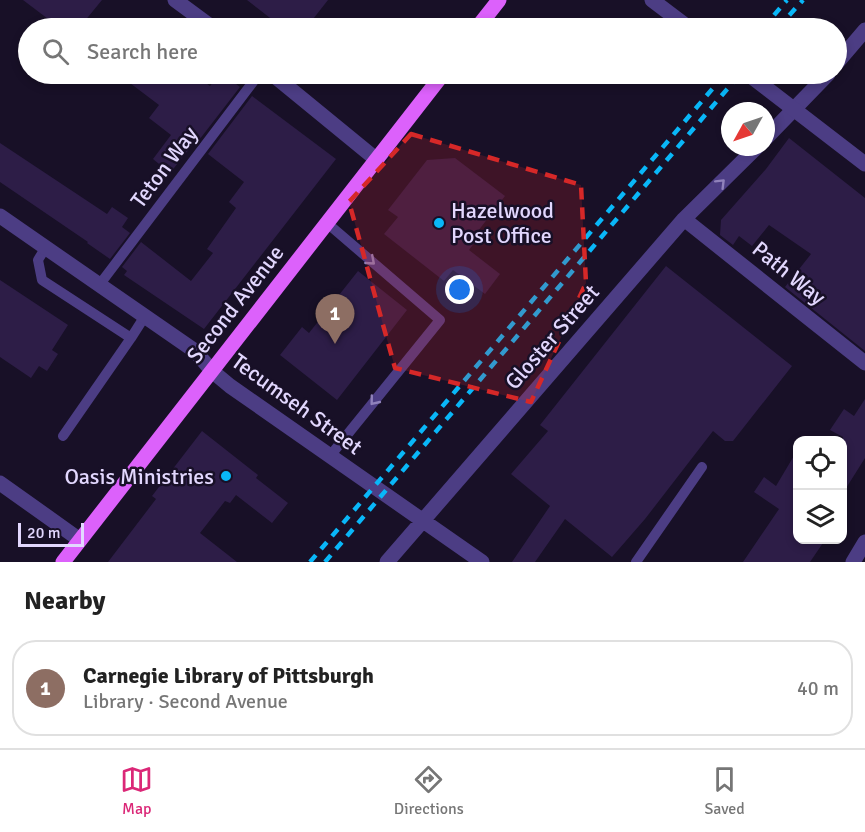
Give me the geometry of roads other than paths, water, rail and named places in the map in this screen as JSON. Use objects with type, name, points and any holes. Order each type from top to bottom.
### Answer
[{"type":"main road","points":[[485,18],[499,0]]},
{"type":"main road","name":"Second Avenue","points":[[63,562],[435,84]]},
{"type":"street","points":[[175,0],[199,18]]},
{"type":"street","points":[[652,0],[676,18]]},
{"type":"street","points":[[847,52],[865,30]]},
{"type":"street","points":[[284,84],[377,160]]},
{"type":"street","points":[[761,84],[865,164]]},
{"type":"street","points":[[775,129],[818,84]]},
{"type":"street","name":"Gloster Street","points":[[387,562],[684,219],[748,156]]},
{"type":"street","name":"Tecumseh Street","points":[[0,216],[195,351],[212,371],[230,386],[482,562]]},
{"type":"street","name":"Path Way","points":[[684,219],[865,363]]},
{"type":"street","points":[[0,483],[80,540]]},
{"type":"street","points":[[853,562],[865,542]]},
{"type":"lane","name":"Teton Way","points":[[100,284],[251,84]]},
{"type":"lane","points":[[327,223],[440,320],[330,456]]},
{"type":"lane","points":[[46,247],[38,260],[42,280],[130,338]]},
{"type":"lane","points":[[63,436],[145,316]]},
{"type":"lane","points":[[636,562],[702,467]]},
{"type":"railway","points":[[772,18],[787,0]]},
{"type":"railway","points":[[787,18],[803,0]]},
{"type":"railway","points":[[310,562],[716,84]]},
{"type":"railway","points":[[325,562],[731,84]]},
{"type":"place","name":"Hazelwood Post Office","points":[[439,223]]},
{"type":"place","name":"Carnegie Library of Pittsburgh","points":[[335,344]]},
{"type":"place","name":"Oasis Ministries","points":[[226,476]]}]
